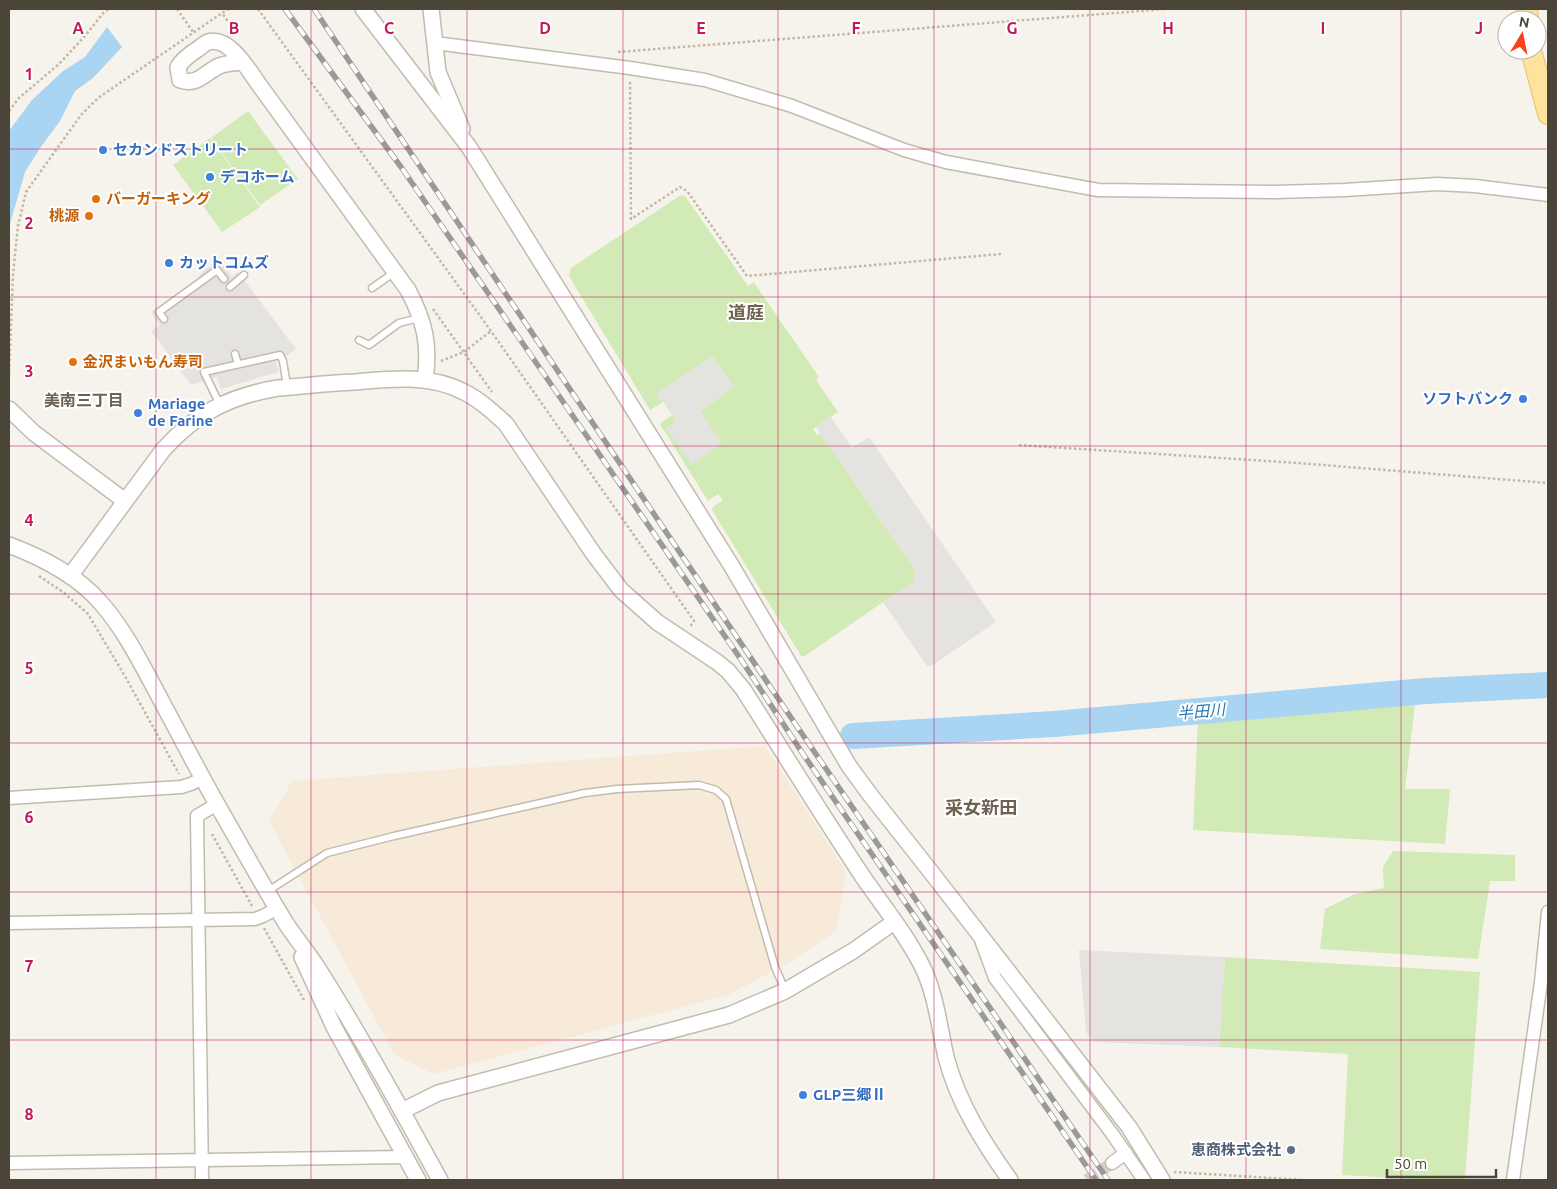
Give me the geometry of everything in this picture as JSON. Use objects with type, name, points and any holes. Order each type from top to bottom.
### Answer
[{"type":"main road","points":[[1534,60],[1548,114]]},
{"type":"street","points":[[363,9],[469,147],[730,565],[850,766],[871,796],[1129,1127],[1165,1178]]},
{"type":"street","points":[[431,9],[438,72],[469,147]]},
{"type":"street","points":[[435,43],[698,78],[727,85],[792,106],[904,150],[946,162],[1098,190],[1285,192],[1437,184],[1475,186],[1548,195]]},
{"type":"street","points":[[242,62],[408,290],[424,327],[427,346],[425,380]]},
{"type":"street","points":[[70,576],[163,450],[176,436],[202,415],[220,404],[243,395],[287,387],[384,379],[413,378],[442,384],[462,391],[494,412],[510,430],[593,553],[621,590],[657,622],[711,657],[728,671],[743,689],[863,877],[916,956],[930,986],[946,1056],[958,1093],[982,1139],[1010,1180]]},
{"type":"street","points":[[9,409],[34,433],[125,501]]},
{"type":"street","points":[[9,548],[41,558],[86,587],[118,623],[142,663],[217,804],[288,926],[334,1027],[418,1180]]},
{"type":"street","points":[[9,798],[186,786],[203,778]]},
{"type":"street","points":[[202,1180],[197,816],[217,804]]},
{"type":"street","points":[[9,923],[259,918],[278,908]]},
{"type":"street","points":[[1514,1180],[1544,982],[1548,912]]},
{"type":"street","points":[[402,1110],[438,1093],[729,1014],[785,991],[853,951],[894,922]]},
{"type":"street","points":[[288,926],[318,968],[402,1110],[440,1180]]},
{"type":"street","points":[[978,933],[995,978],[1126,1153],[1144,1180]]},
{"type":"street","points":[[1112,1163],[1126,1153]]},
{"type":"street","points":[[9,1163],[406,1157]]},
{"type":"lane","points":[[164,319],[159,312],[217,270],[224,279]]},
{"type":"lane","points":[[372,288],[395,272]]},
{"type":"lane","points":[[230,286],[244,275]]},
{"type":"lane","points":[[359,340],[369,345],[399,323],[421,317]]},
{"type":"lane","points":[[235,354],[238,364]]},
{"type":"lane","points":[[220,404],[204,372],[280,355],[283,361],[287,387]]},
{"type":"lane","points":[[268,891],[327,853],[394,836],[585,793],[617,789],[698,785],[716,790],[726,800],[775,967],[785,991]]},
{"type":"path","points":[[9,111],[19,98],[59,64],[104,12],[109,9]]},
{"type":"path","points":[[177,9],[193,32]]},
{"type":"path","points":[[9,376],[14,265],[18,226],[26,192],[81,115],[98,98],[228,9]]},
{"type":"path","points":[[258,9],[490,332],[694,621],[688,629]]},
{"type":"path","points":[[597,64],[620,51],[1166,9]]},
{"type":"path","points":[[222,13],[239,37]]},
{"type":"path","points":[[630,68],[632,219],[680,187],[688,190],[747,276],[1001,254]]},
{"type":"path","points":[[430,303],[492,392]]},
{"type":"path","points":[[440,362],[464,352],[490,332]]},
{"type":"path","points":[[1019,445],[1288,462],[1548,483]]},
{"type":"path","points":[[36,574],[63,592],[88,614],[186,786]]},
{"type":"path","points":[[200,814],[306,1003]]},
{"type":"path","points":[[1165,1178],[1174,1172],[1304,1180]]},
{"type":"shaded area","points":[[214,264],[223,265],[232,277],[238,272],[296,349],[288,355],[275,359],[279,372],[221,389],[217,377],[191,385],[151,331],[160,325],[151,312],[197,279],[203,271]]},
{"type":"shaded area","points":[[712,356],[734,387],[700,411],[722,443],[692,465],[666,428],[676,421],[657,393]]},
{"type":"shaded area","points":[[831,417],[852,448],[869,437],[996,622],[931,666],[927,666],[883,602],[913,584],[915,570],[816,427]]},
{"type":"shaded area","points":[[765,746],[846,872],[837,931],[792,961],[728,995],[433,1074],[394,1054],[269,821],[292,781]]},
{"type":"shaded area","points":[[1079,950],[1225,957],[1219,1047],[1094,1042],[1086,1032]]},
{"type":"green space","points":[[248,111],[298,179],[260,205],[211,138]]},
{"type":"green space","points":[[210,138],[260,207],[222,232],[173,165]]},
{"type":"green space","points":[[681,195],[685,196],[748,286],[754,282],[819,377],[816,380],[838,412],[813,429],[817,435],[820,433],[915,570],[913,584],[883,602],[805,656],[801,656],[712,510],[713,507],[723,500],[718,494],[708,501],[660,424],[672,415],[677,421],[667,428],[700,411],[734,387],[712,356],[657,394],[663,402],[650,410],[569,276],[571,268]]},
{"type":"green space","points":[[1415,705],[1405,789],[1450,789],[1445,844],[1193,830],[1198,718]]},
{"type":"green space","points":[[1393,851],[1515,855],[1515,881],[1490,881],[1478,959],[1320,949],[1325,909],[1355,894],[1384,888],[1383,867]]},
{"type":"green space","points":[[1225,957],[1480,972],[1465,1180],[1342,1175],[1348,1054],[1219,1047]]},
{"type":"water","points":[[107,27],[122,47],[93,78],[75,91],[60,121],[25,172],[9,227],[9,131],[32,100],[63,71],[85,57]]},
{"type":"waterway","name":"半田川","points":[[853,736],[1054,724],[1426,691],[1548,685]]},
{"type":"tunnel","points":[[1087,1180],[1112,1163]]},
{"type":"railway","points":[[285,9],[401,167],[742,661],[803,754],[1096,1180]]},
{"type":"railway","points":[[314,9],[796,725],[1108,1180]]},
{"type":"place","name":"セカンドストリート","points":[[103,150]]},
{"type":"place","name":"デコホーム","points":[[210,177]]},
{"type":"place","name":"バーガーキング","points":[[96,199]]},
{"type":"place","name":"桃源","points":[[89,216]]},
{"type":"place","name":"カットコムズ","points":[[169,263]]},
{"type":"place","name":"金沢まいもん寿司","points":[[73,362]]},
{"type":"place","name":"ソフトバンク","points":[[1523,399]]},
{"type":"place","name":"Mariage de Farine","points":[[138,413]]},
{"type":"place","name":"GLP三郷Ⅱ","points":[[803,1095]]},
{"type":"place","name":"恵商株式会社","points":[[1291,1150]]},
{"type":"district","name":"道庭","points":[[746,313]]},
{"type":"district","name":"美南三丁目","points":[[84,400]]},
{"type":"district","name":"采女新田","points":[[981,808]]}]
